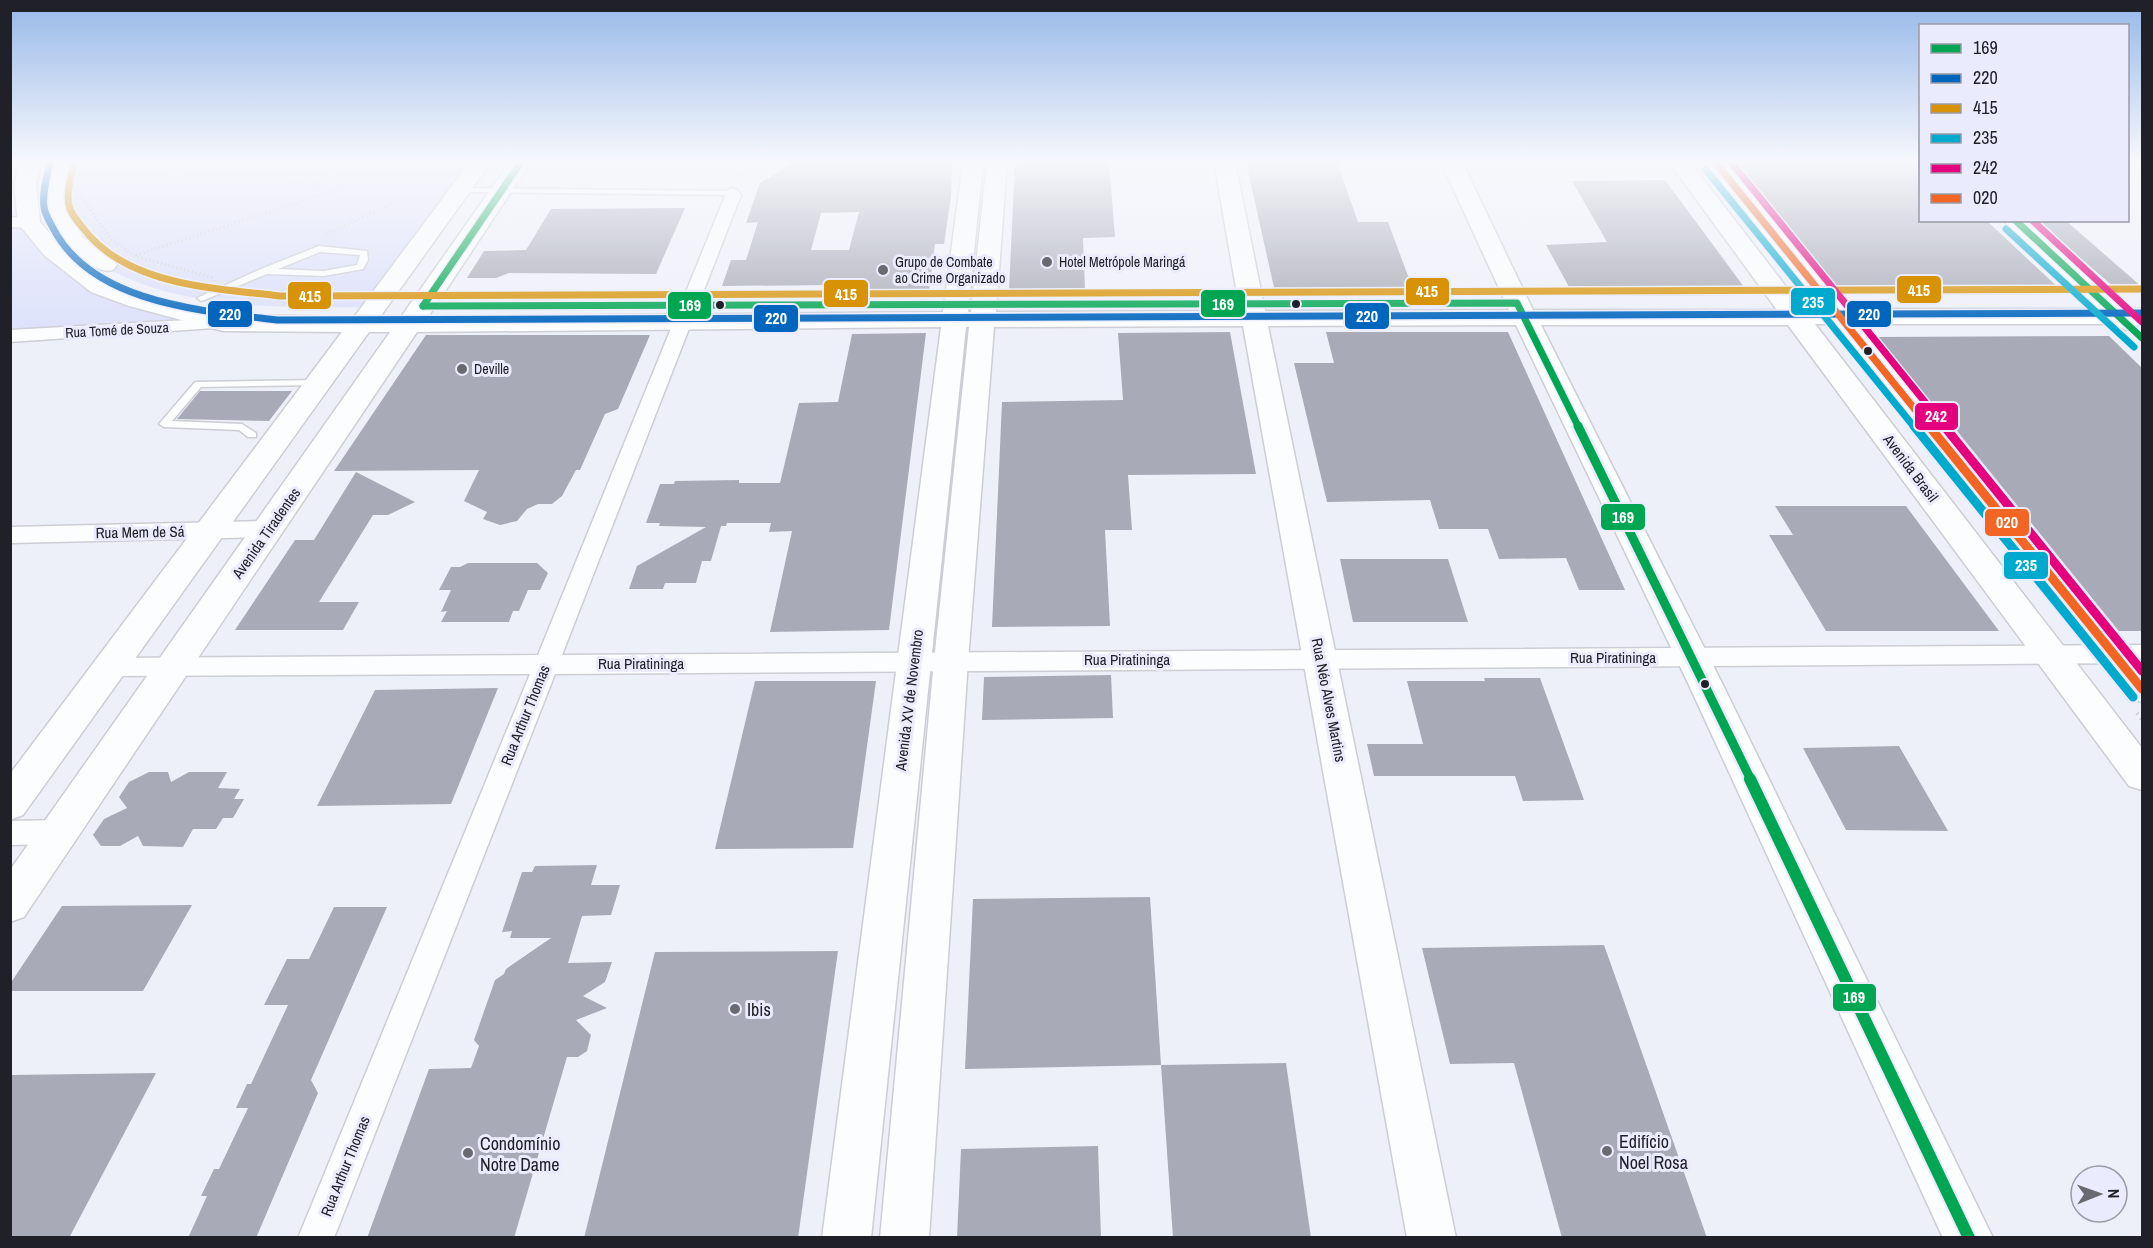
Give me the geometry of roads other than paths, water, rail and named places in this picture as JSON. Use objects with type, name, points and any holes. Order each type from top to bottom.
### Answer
[{"type":"main road","points":[[63,220],[74,241],[97,260],[121,275],[158,289],[211,293],[279,308],[370,316]]},
{"type":"main road","points":[[10,804],[439,220]]},
{"type":"main road","name":"Avenida Tiradentes","points":[[10,904],[481,220]]},
{"type":"main road","name":"Avenida XV de Novembro","points":[[904,1238],[951,661],[970,313],[972,220]]},
{"type":"main road","name":"Avenida XV de Novembro","points":[[846,1238],[914,661],[987,220]]},
{"type":"main road","name":"Rua Néo Alves Martins","points":[[1235,220],[1322,658],[1431,1238]]},
{"type":"main road","points":[[1478,220],[1692,656],[1969,1238]]},
{"type":"main road","name":"Avenida Brasil","points":[[1723,220],[2142,775]]},
{"type":"main road","points":[[1762,220],[1835,310],[2129,654],[2142,688]]},
{"type":"main road","points":[[20,222],[100,287],[172,311],[223,323],[417,315],[533,306],[789,320],[970,313],[1112,304],[1358,319],[1647,303],[1791,310],[2011,316],[2121,311],[2142,301]]},
{"type":"main road","points":[[2016,222],[2121,311],[2142,338]]},
{"type":"main road","points":[[172,311],[211,293]]},
{"type":"main road","points":[[1835,310],[1950,302],[2121,311]]},
{"type":"main road","points":[[1950,302],[2011,316]]},
{"type":"main road","points":[[1358,319],[1399,303]]},
{"type":"main road","points":[[417,315],[572,322],[838,306],[1145,320],[1399,303],[1521,311],[1702,318],[1791,310]]},
{"type":"main road","points":[[1647,303],[1702,318]]},
{"type":"main road","points":[[1112,304],[1145,320]]},
{"type":"main road","points":[[533,306],[572,322]]},
{"type":"main road","points":[[789,320],[838,306]]},
{"type":"street","name":"Rua Arthur Thomas","points":[[316,1238],[724,220]]},
{"type":"street","name":"Rua Tomé de Souza","points":[[10,336],[223,323]]},
{"type":"street","name":"Rua Mem de Sá","points":[[10,535],[269,529]]},
{"type":"street","name":"Rua Piratininga","points":[[112,667],[2129,654]]},
{"type":"street","points":[[10,833],[60,832]]},
{"type":"lane","points":[[211,293],[264,271],[319,249],[364,253],[364,260],[360,267],[341,273],[264,271]]},
{"type":"lane","points":[[252,435],[242,427],[164,424],[198,384],[320,382]]},
{"type":"place","name":"Hotel Metrópole Maringá","points":[[1047,262]]},
{"type":"place","name":"Grupo de Combate ao Crime Organizado","points":[[883,270]]},
{"type":"place","name":"Deville","points":[[462,369]]},
{"type":"place","name":"Ibis","points":[[735,1009]]},
{"type":"place","name":"Edifício Noel Rosa","points":[[1607,1151]]},
{"type":"place","name":"Condomínio Notre Dame","points":[[468,1153]]}]
